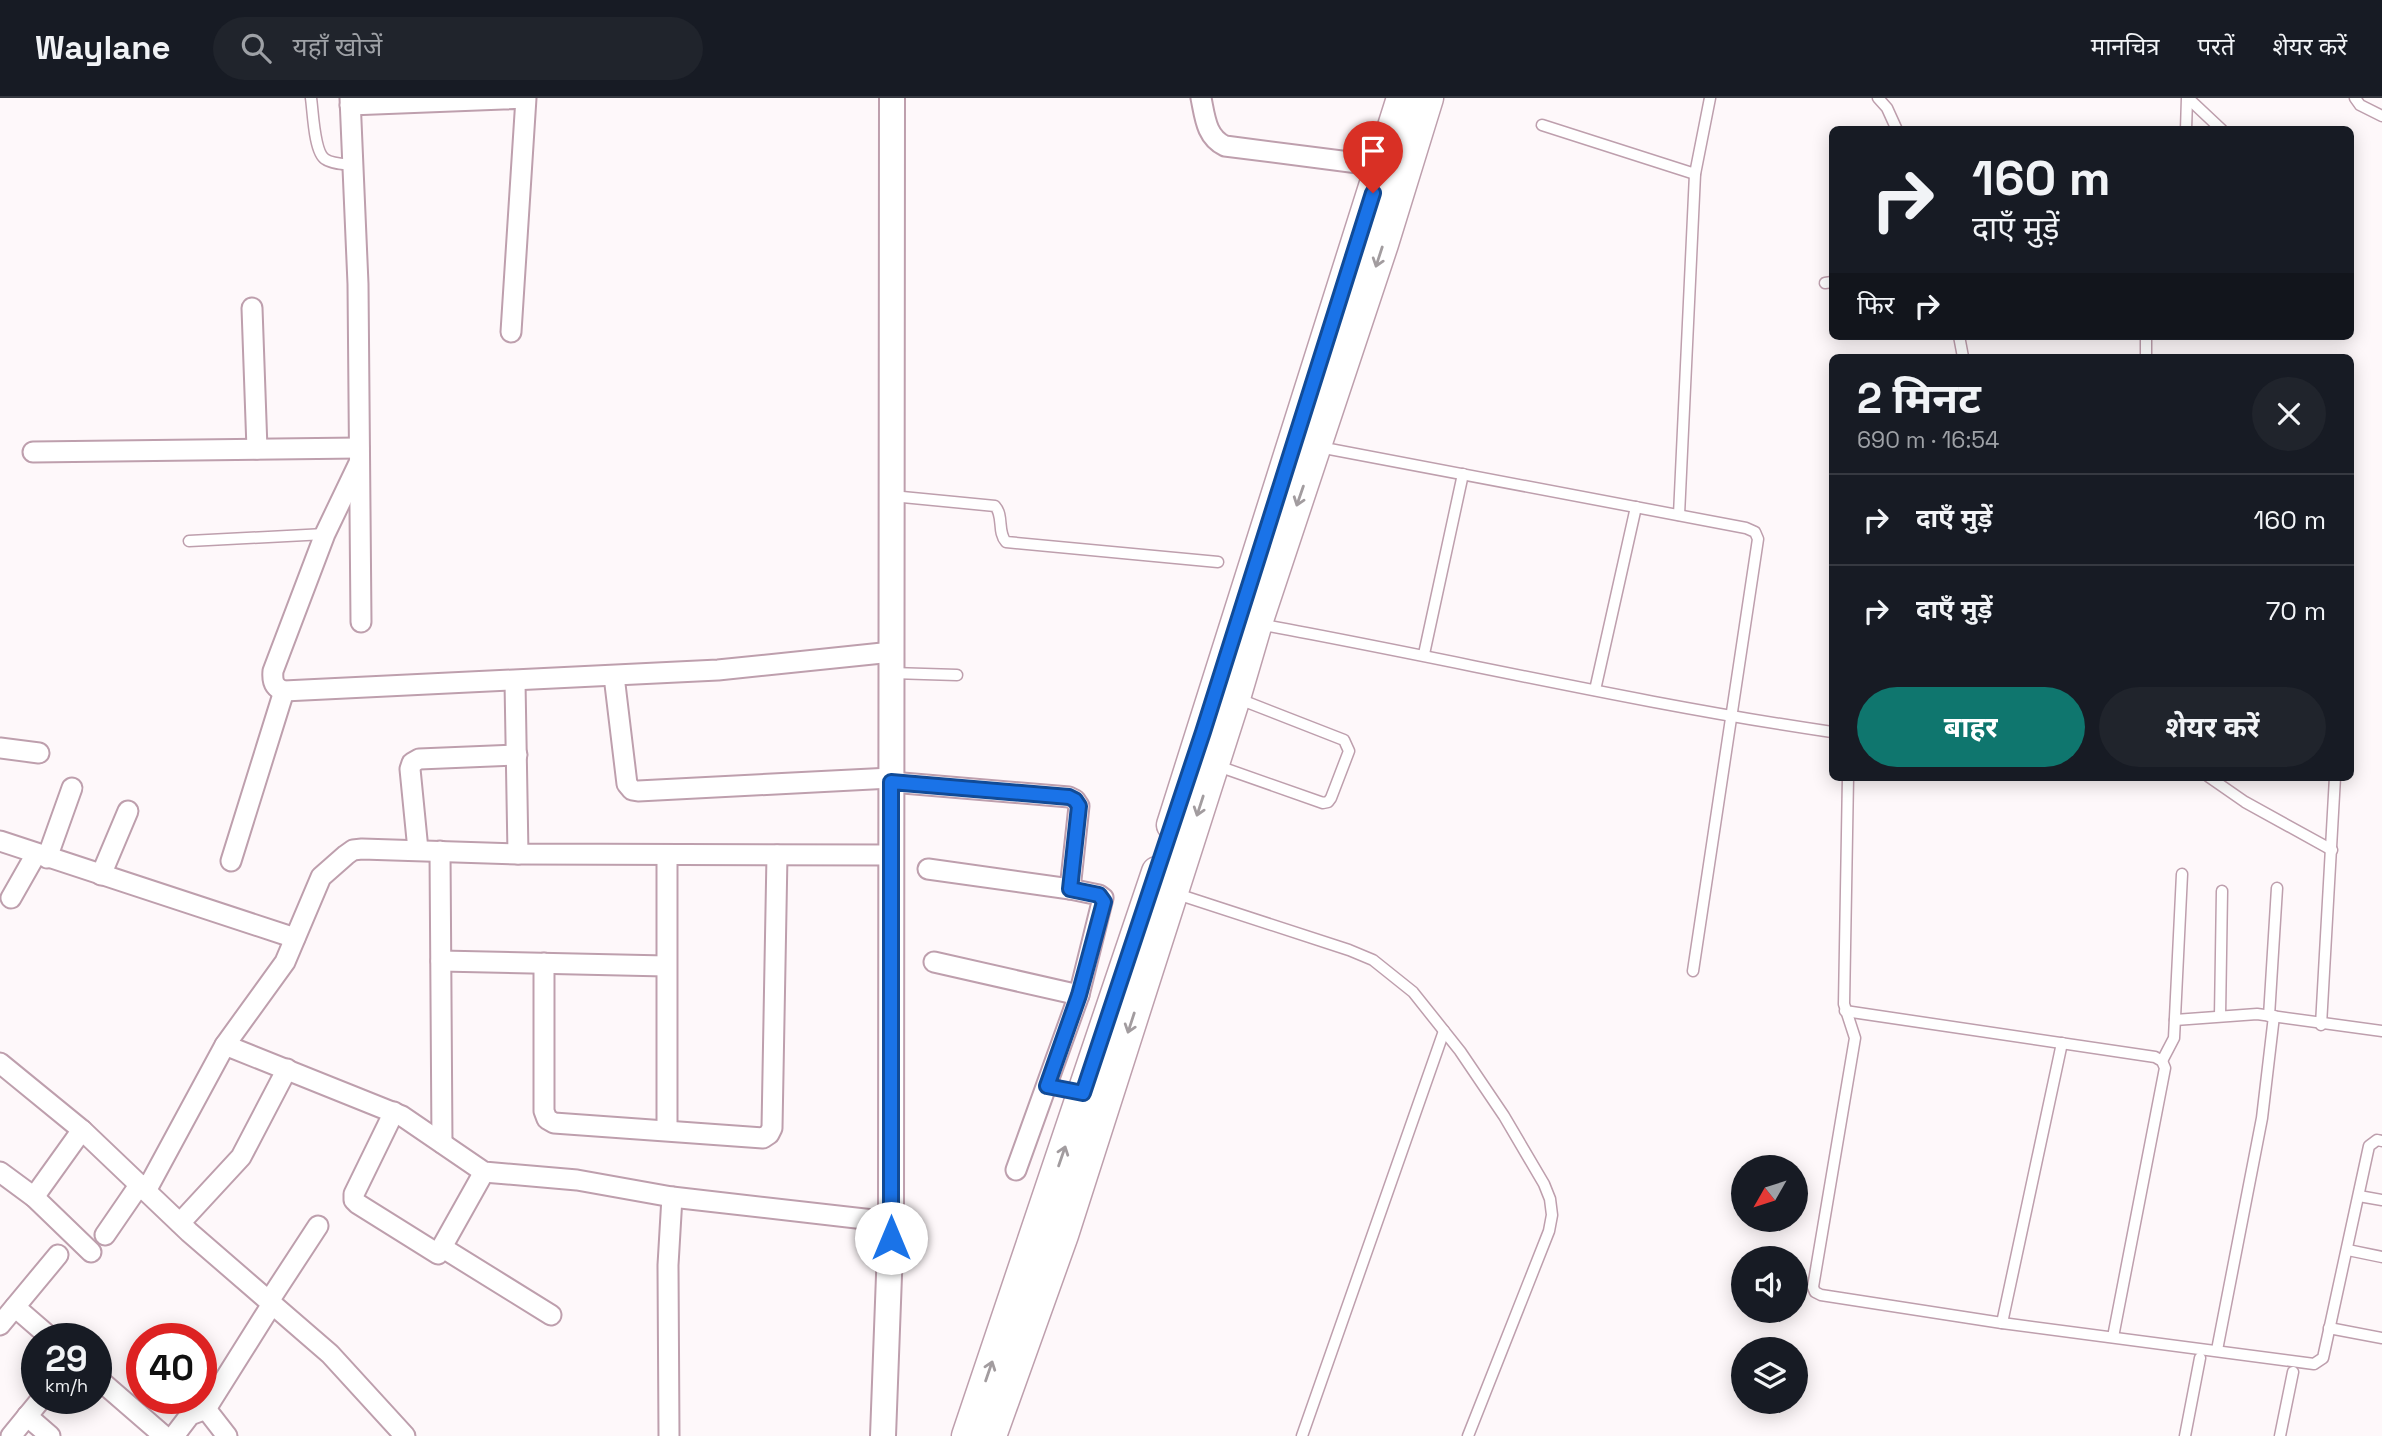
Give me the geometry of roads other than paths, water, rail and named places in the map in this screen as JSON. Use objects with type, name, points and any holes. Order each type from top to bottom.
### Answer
[{"type":"main road","points":[[967,1436],[1199,744],[1402,98]]},
{"type":"main road","points":[[990,1436],[1063,1235],[1236,698],[1257,623],[1317,447],[1428,98]]},
{"type":"street","points":[[361,622],[358,284],[350,101],[526,98],[511,332]]},
{"type":"street","points":[[883,1436],[891,1222],[892,98]]},
{"type":"street","points":[[1201,98],[1209,132],[1215,141],[1225,146],[1381,166]]},
{"type":"street","points":[[252,308],[257,449]]},
{"type":"street","points":[[33,452],[257,449],[359,455]]},
{"type":"street","points":[[359,455],[272,671],[275,685],[284,691],[892,663]]},
{"type":"street","points":[[614,676],[626,784],[632,790],[639,792],[891,780],[1069,797],[1079,806],[1070,889]]},
{"type":"street","points":[[515,682],[519,854]]},
{"type":"street","points":[[231,861],[284,691]]},
{"type":"street","points":[[0,748],[39,753]]},
{"type":"street","points":[[418,850],[410,769],[412,763],[418,759],[517,755]]},
{"type":"street","points":[[11,898],[42,856],[72,788]]},
{"type":"street","points":[[101,875],[128,811]]},
{"type":"street","points":[[0,841],[295,938]]},
{"type":"street","points":[[105,1235],[143,1187],[225,1045],[285,962],[321,877],[353,850],[519,854],[891,855]]},
{"type":"street","points":[[440,851],[442,1143]]},
{"type":"street","points":[[667,855],[667,1130]]},
{"type":"street","points":[[544,963],[544,1111],[547,1119],[554,1122],[763,1138],[772,1128],[777,855]]},
{"type":"street","points":[[928,869],[1070,889],[1099,895],[1104,902],[1079,995],[1016,1170]]},
{"type":"street","points":[[441,961],[666,966]]},
{"type":"street","points":[[934,962],[1079,995]]},
{"type":"street","points":[[225,1045],[394,1112],[484,1172],[577,1180],[672,1197],[891,1222]]},
{"type":"street","points":[[0,1063],[82,1130],[180,1223],[330,1354],[405,1436]]},
{"type":"street","points":[[180,1223],[241,1157],[287,1069]]},
{"type":"street","points":[[1047,1086],[1083,1093]]},
{"type":"street","points":[[394,1112],[354,1194],[354,1200],[358,1204],[435,1254],[440,1253],[484,1172]]},
{"type":"street","points":[[34,1197],[82,1130]]},
{"type":"street","points":[[0,1172],[34,1197],[91,1252]]},
{"type":"street","points":[[669,1436],[668,1265],[672,1197]]},
{"type":"street","points":[[217,1391],[318,1226]]},
{"type":"street","points":[[443,1248],[551,1315]]},
{"type":"street","points":[[0,1325],[58,1255]]},
{"type":"street","points":[[15,1307],[34,1323]]},
{"type":"street","points":[[112,1391],[163,1436]]},
{"type":"street","points":[[174,1436],[193,1414]]},
{"type":"street","points":[[210,1414],[227,1436]]},
{"type":"street","points":[[11,1436],[27,1416],[50,1436]]},
{"type":"lane","points":[[311,98],[321,157],[353,166]]},
{"type":"lane","points":[[1679,515],[1695,174],[1710,98]]},
{"type":"lane","points":[[1878,98],[1887,108],[1895,126]]},
{"type":"lane","points":[[2186,126],[2188,98]]},
{"type":"lane","points":[[2188,98],[2218,126]]},
{"type":"lane","points":[[2355,98],[2360,104],[2382,116]]},
{"type":"lane","points":[[1542,125],[1695,174]]},
{"type":"lane","points":[[1317,447],[1746,528],[1755,532],[1758,540],[1693,971]]},
{"type":"lane","points":[[1424,654],[1463,474]]},
{"type":"lane","points":[[891,496],[995,506],[999,511],[1002,536],[1006,542],[1219,562]]},
{"type":"lane","points":[[1595,690],[1636,507]]},
{"type":"lane","points":[[189,541],[326,534]]},
{"type":"lane","points":[[1257,623],[1732,717],[1829,732]]},
{"type":"lane","points":[[892,663],[957,675]]},
{"type":"lane","points":[[1214,765],[1323,803],[1331,798],[1349,751],[1344,740],[1236,698]]},
{"type":"lane","points":[[1849,781],[1845,1011],[1853,1025],[1855,1038],[1813,1287],[1815,1292],[2001,1323],[2314,1364],[2323,1358],[2369,1146],[2382,1140]]},
{"type":"lane","points":[[2215,781],[2245,802],[2332,850]]},
{"type":"lane","points":[[2322,1025],[2334,781]]},
{"type":"lane","points":[[2162,1061],[2174,1038],[2182,874]]},
{"type":"lane","points":[[2217,1350],[2262,1118],[2272,1016],[2277,888]]},
{"type":"lane","points":[[2220,1016],[2222,891]]},
{"type":"lane","points":[[1172,892],[1373,960],[1413,992],[1444,1031],[1504,1116],[1544,1184],[1552,1215],[1544,1243],[1468,1436]]},
{"type":"lane","points":[[1845,1011],[2155,1057],[2162,1061],[2165,1068],[2113,1337]]},
{"type":"lane","points":[[2175,1020],[2220,1016],[2272,1016],[2322,1025],[2382,1031]]},
{"type":"lane","points":[[1303,1436],[1444,1031]]},
{"type":"lane","points":[[2001,1323],[2062,1043]]},
{"type":"lane","points":[[2359,1196],[2382,1200]]},
{"type":"lane","points":[[2348,1250],[2382,1257]]},
{"type":"lane","points":[[2329,1328],[2382,1338]]},
{"type":"lane","points":[[2185,1436],[2200,1358]]},
{"type":"lane","points":[[2280,1436],[2293,1371]]}]
